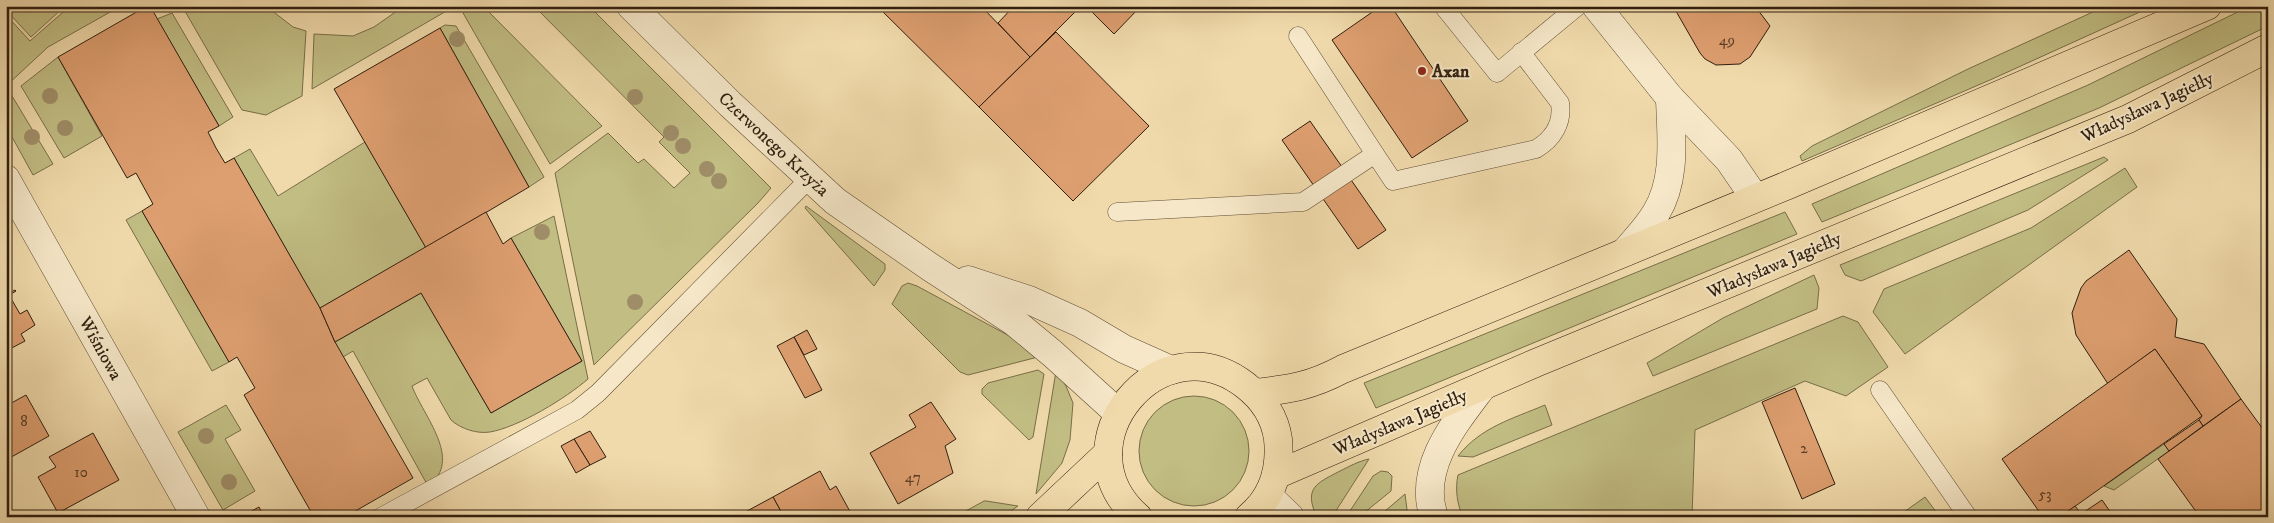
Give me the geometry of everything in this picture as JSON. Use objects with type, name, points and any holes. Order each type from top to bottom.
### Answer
[{"type":"main road","points":[[1255,393],[1295,388],[1319,382],[1343,369],[1754,198],[2207,6]]},
{"type":"main road","name":"Władysława Jagiełły","points":[[1272,486],[1482,387],[2119,122],[2268,48]]},
{"type":"main road","points":[[1138,517],[1119,494],[1111,474],[1108,453],[1110,432],[1118,414],[1131,394],[1149,379],[1171,370],[1194,367],[1216,370],[1238,379],[1255,393],[1268,411],[1277,431],[1279,453],[1272,486],[1249,517]]},
{"type":"main road","points":[[1040,517],[1108,453]]},
{"type":"street","name":"Czerwonego Krzyża","points":[[631,6],[730,104],[835,201],[930,267],[1013,321],[1118,414]]},
{"type":"street","points":[[1596,6],[1670,98],[1730,160],[1754,198]]},
{"type":"street","points":[[1625,252],[1657,212],[1666,192],[1672,162],[1670,98]]},
{"type":"street","name":"Wiśniowa","points":[[6,179],[196,517]]},
{"type":"street","name":"Czerwonego Krzyża","points":[[930,267],[1029,300],[1080,323],[1124,349],[1171,370]]},
{"type":"street","points":[[1434,517],[1430,506],[1431,476],[1447,434],[1482,387]]},
{"type":"street","points":[[1272,486],[1290,517]]},
{"type":"lane","points":[[1443,6],[1497,73],[1578,6]]},
{"type":"lane","points":[[1298,36],[1393,181],[1536,149],[1546,143],[1557,129],[1562,113],[1560,103],[1521,52]]},
{"type":"lane","points":[[1117,212],[1303,202],[1375,154]]},
{"type":"lane","points":[[381,517],[584,404],[598,393],[810,178]]},
{"type":"lane","points":[[1880,390],[1968,517]]},
{"type":"shaded area","points":[[6,6],[65,6],[31,37],[6,10]]},
{"type":"shaded area","points":[[70,6],[108,6],[112,11],[48,47],[6,86],[6,15],[30,41]]},
{"type":"shaded area","points":[[182,6],[266,6],[293,27],[306,31],[302,96],[266,115],[242,110]]},
{"type":"shaded area","points":[[404,6],[455,6],[312,89],[314,34],[353,36],[374,27]]},
{"type":"shaded area","points":[[475,6],[483,6],[602,126],[550,164],[463,13]]},
{"type":"shaded area","points":[[534,6],[589,6],[771,188],[594,365],[555,173],[608,133],[638,163],[644,159],[674,188],[690,173],[659,142],[664,137]]},
{"type":"shaded area","points":[[2106,6],[2153,6],[1990,80],[1802,161],[1800,156],[1812,146],[1968,69]]},
{"type":"shaded area","points":[[2250,6],[2268,6],[2268,26],[2099,108],[1822,222],[1812,204],[2088,85]]},
{"type":"shaded area","points":[[172,13],[233,117],[219,126],[157,19]]},
{"type":"shaded area","points":[[445,25],[456,26],[544,177],[529,187],[440,28]]},
{"type":"shaded area","points":[[58,57],[102,136],[64,158],[21,86]]},
{"type":"shaded area","points":[[6,86],[53,164],[33,175],[6,126]]},
{"type":"shaded area","points":[[365,142],[426,248],[320,308],[234,158],[250,149],[278,196]]},
{"type":"shaded area","points":[[2104,157],[2108,160],[2028,210],[1861,281],[1845,275],[1840,265]]},
{"type":"shaded area","points":[[2125,168],[2137,187],[1905,354],[1873,312],[1884,289],[2031,228]]},
{"type":"shaded area","points":[[806,206],[885,264],[885,270],[874,286],[805,208]]},
{"type":"shaded area","points":[[142,211],[229,362],[212,371],[126,220]]},
{"type":"shaded area","points":[[1785,212],[1797,234],[1376,408],[1364,383]]},
{"type":"shaded area","points":[[554,216],[588,379],[555,403],[528,418],[490,432],[464,428],[451,420],[427,378],[412,386],[438,438],[442,451],[442,464],[438,475],[428,486],[353,351],[343,357],[335,342],[421,293],[491,413],[582,361],[511,238]]},
{"type":"shaded area","points":[[1814,275],[1819,288],[1817,309],[1653,376],[1647,363],[1723,318]]},
{"type":"shaded area","points":[[908,283],[917,286],[1039,352],[1038,357],[968,375],[960,372],[892,304],[902,286]]},
{"type":"shaded area","points":[[1843,316],[1858,322],[1888,367],[1846,396],[1805,381],[1695,430],[1692,517],[1463,517],[1457,496],[1458,475]]},
{"type":"shaded area","points":[[1038,370],[1044,374],[1033,437],[1029,440],[982,394],[982,389],[988,383]]},
{"type":"shaded area","points":[[1056,371],[1066,386],[1073,403],[1070,440],[1062,463],[1036,494]]},
{"type":"shaded area","points":[[1194,396],[1215,400],[1233,412],[1245,430],[1249,451],[1245,472],[1233,490],[1215,502],[1194,506],[1173,502],[1155,490],[1143,472],[1139,451],[1143,430],[1155,412],[1173,400]]},
{"type":"shaded area","points":[[226,405],[241,430],[225,439],[255,491],[223,510],[178,432]]},
{"type":"shaded area","points":[[1545,405],[1552,425],[1473,457],[1458,456],[1467,446],[1487,431]]},
{"type":"shaded area","points":[[2164,444],[2169,451],[2114,490],[2104,486]]},
{"type":"shaded area","points":[[1369,459],[1332,517],[1317,517],[1311,499],[1312,493],[1319,483],[1332,475]]},
{"type":"shaded area","points":[[1381,471],[1388,472],[1392,476],[1391,491],[1359,517],[1346,517],[1373,476]]},
{"type":"shaded area","points":[[1405,494],[1408,517],[1378,517]]},
{"type":"shaded area","points":[[1925,497],[1940,517],[1897,517]]},
{"type":"shaded area","points":[[984,501],[1018,506],[1002,517],[955,517]]},
{"type":"building","points":[[150,6],[219,126],[208,132],[216,148],[225,163],[234,158],[320,308],[335,342],[413,478],[345,517],[314,517],[244,395],[255,388],[237,357],[229,362],[142,211],[153,204],[136,173],[127,178],[58,57]]},
{"type":"building","points":[[877,6],[981,6],[1030,57],[979,107]]},
{"type":"building","points":[[1014,6],[1081,6],[1030,57],[998,23]]},
{"type":"building","points":[[1086,6],[1141,6],[1114,34]]},
{"type":"building","points":[[1381,6],[1391,6],[1468,121],[1412,158],[1332,40]]},
{"type":"building","points":[[1673,6],[1755,6],[1770,26],[1750,57],[1740,64],[1716,65],[1705,59],[1700,53]]},
{"type":"building","points":[[440,28],[529,187],[426,248],[334,89]]},
{"type":"building","points":[[1056,32],[1149,126],[1073,201],[979,107]]},
{"type":"building","points":[[1310,121],[1386,230],[1358,249],[1282,140]]},
{"type":"building","points":[[486,212],[503,244],[511,238],[582,361],[491,413],[421,293],[335,342],[320,308]]},
{"type":"building","points":[[2129,250],[2177,319],[2175,337],[2204,344],[2241,399],[2203,426],[2199,420],[2202,416],[2155,349],[2108,384],[2076,335],[2072,313],[2081,288],[2086,281]]},
{"type":"building","points":[[6,285],[11,292],[16,291],[6,297]]},
{"type":"building","points":[[9,295],[20,314],[27,310],[35,325],[21,334],[25,341],[6,351],[6,297]]},
{"type":"building","points":[[807,330],[817,349],[804,355],[794,337]]},
{"type":"building","points":[[794,337],[822,390],[805,398],[777,346]]},
{"type":"building","points":[[2155,349],[2202,416],[2060,517],[2043,517],[2002,459]]},
{"type":"building","points":[[1795,388],[1835,484],[1802,499],[1762,402]]},
{"type":"building","points":[[26,395],[49,436],[6,460],[6,406]]},
{"type":"building","points":[[2241,399],[2268,436],[2268,511],[2259,517],[2200,517],[2158,459]]},
{"type":"building","points":[[931,402],[956,439],[945,446],[953,473],[898,504],[870,453],[916,427],[909,415]]},
{"type":"building","points":[[2199,420],[2203,426],[2169,451],[2164,444]]},
{"type":"building","points":[[590,431],[606,457],[590,465],[574,439]]},
{"type":"building","points":[[93,433],[119,480],[58,513],[38,477],[56,467],[49,457]]},
{"type":"building","points":[[574,439],[590,465],[576,473],[561,446]]},
{"type":"building","points":[[820,471],[830,490],[836,486],[853,517],[784,517],[773,497]]},
{"type":"building","points":[[773,497],[784,517],[736,517]]},
{"type":"building","points":[[2102,500],[2114,517],[2060,517],[2075,506],[2081,514]]},
{"type":"building","points":[[259,507],[264,517],[241,517]]},
{"type":"building","points":[[2268,511],[2268,517],[2259,517]]},
{"type":"place","name":"Axan","points":[[1422,71]]}]
